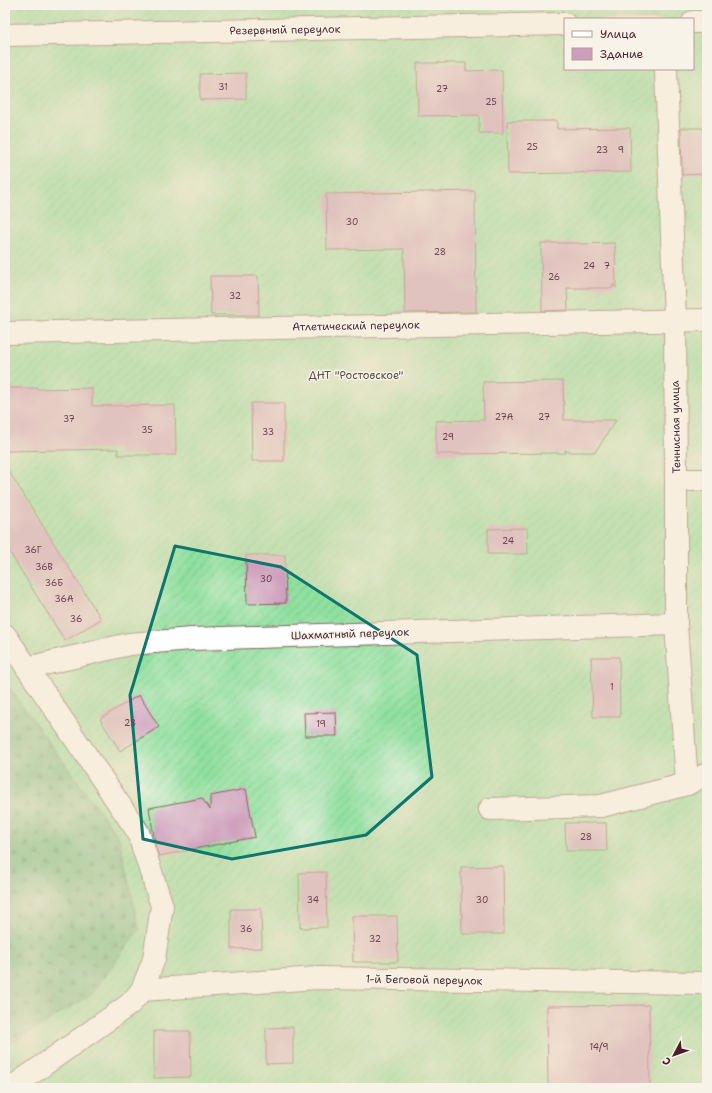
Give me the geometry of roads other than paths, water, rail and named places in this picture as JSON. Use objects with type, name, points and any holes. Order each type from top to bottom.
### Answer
[{"type":"street","points":[[694,22],[707,22]]},
{"type":"street","name":"Резервный переулок","points":[[5,35],[564,24]]},
{"type":"street","name":"Теннисная улица","points":[[666,70],[675,320],[676,624],[687,784]]},
{"type":"street","name":"Атлетический переулок","points":[[5,333],[707,320]]},
{"type":"street","points":[[676,480],[707,480]]},
{"type":"street","name":"Шахматный переулок","points":[[27,668],[129,644],[192,639],[676,624]]},
{"type":"street","points":[[5,635],[138,832],[162,906],[154,959],[142,990],[130,1004],[11,1088]]},
{"type":"street","points":[[490,809],[601,806],[687,784],[707,774]]},
{"type":"street","name":"1-й Беговой переулок","points":[[142,990],[317,978],[707,984]]},
{"type":"park label","name":"ДНТ \"Ростовское\"","points":[[356,375]]}]
